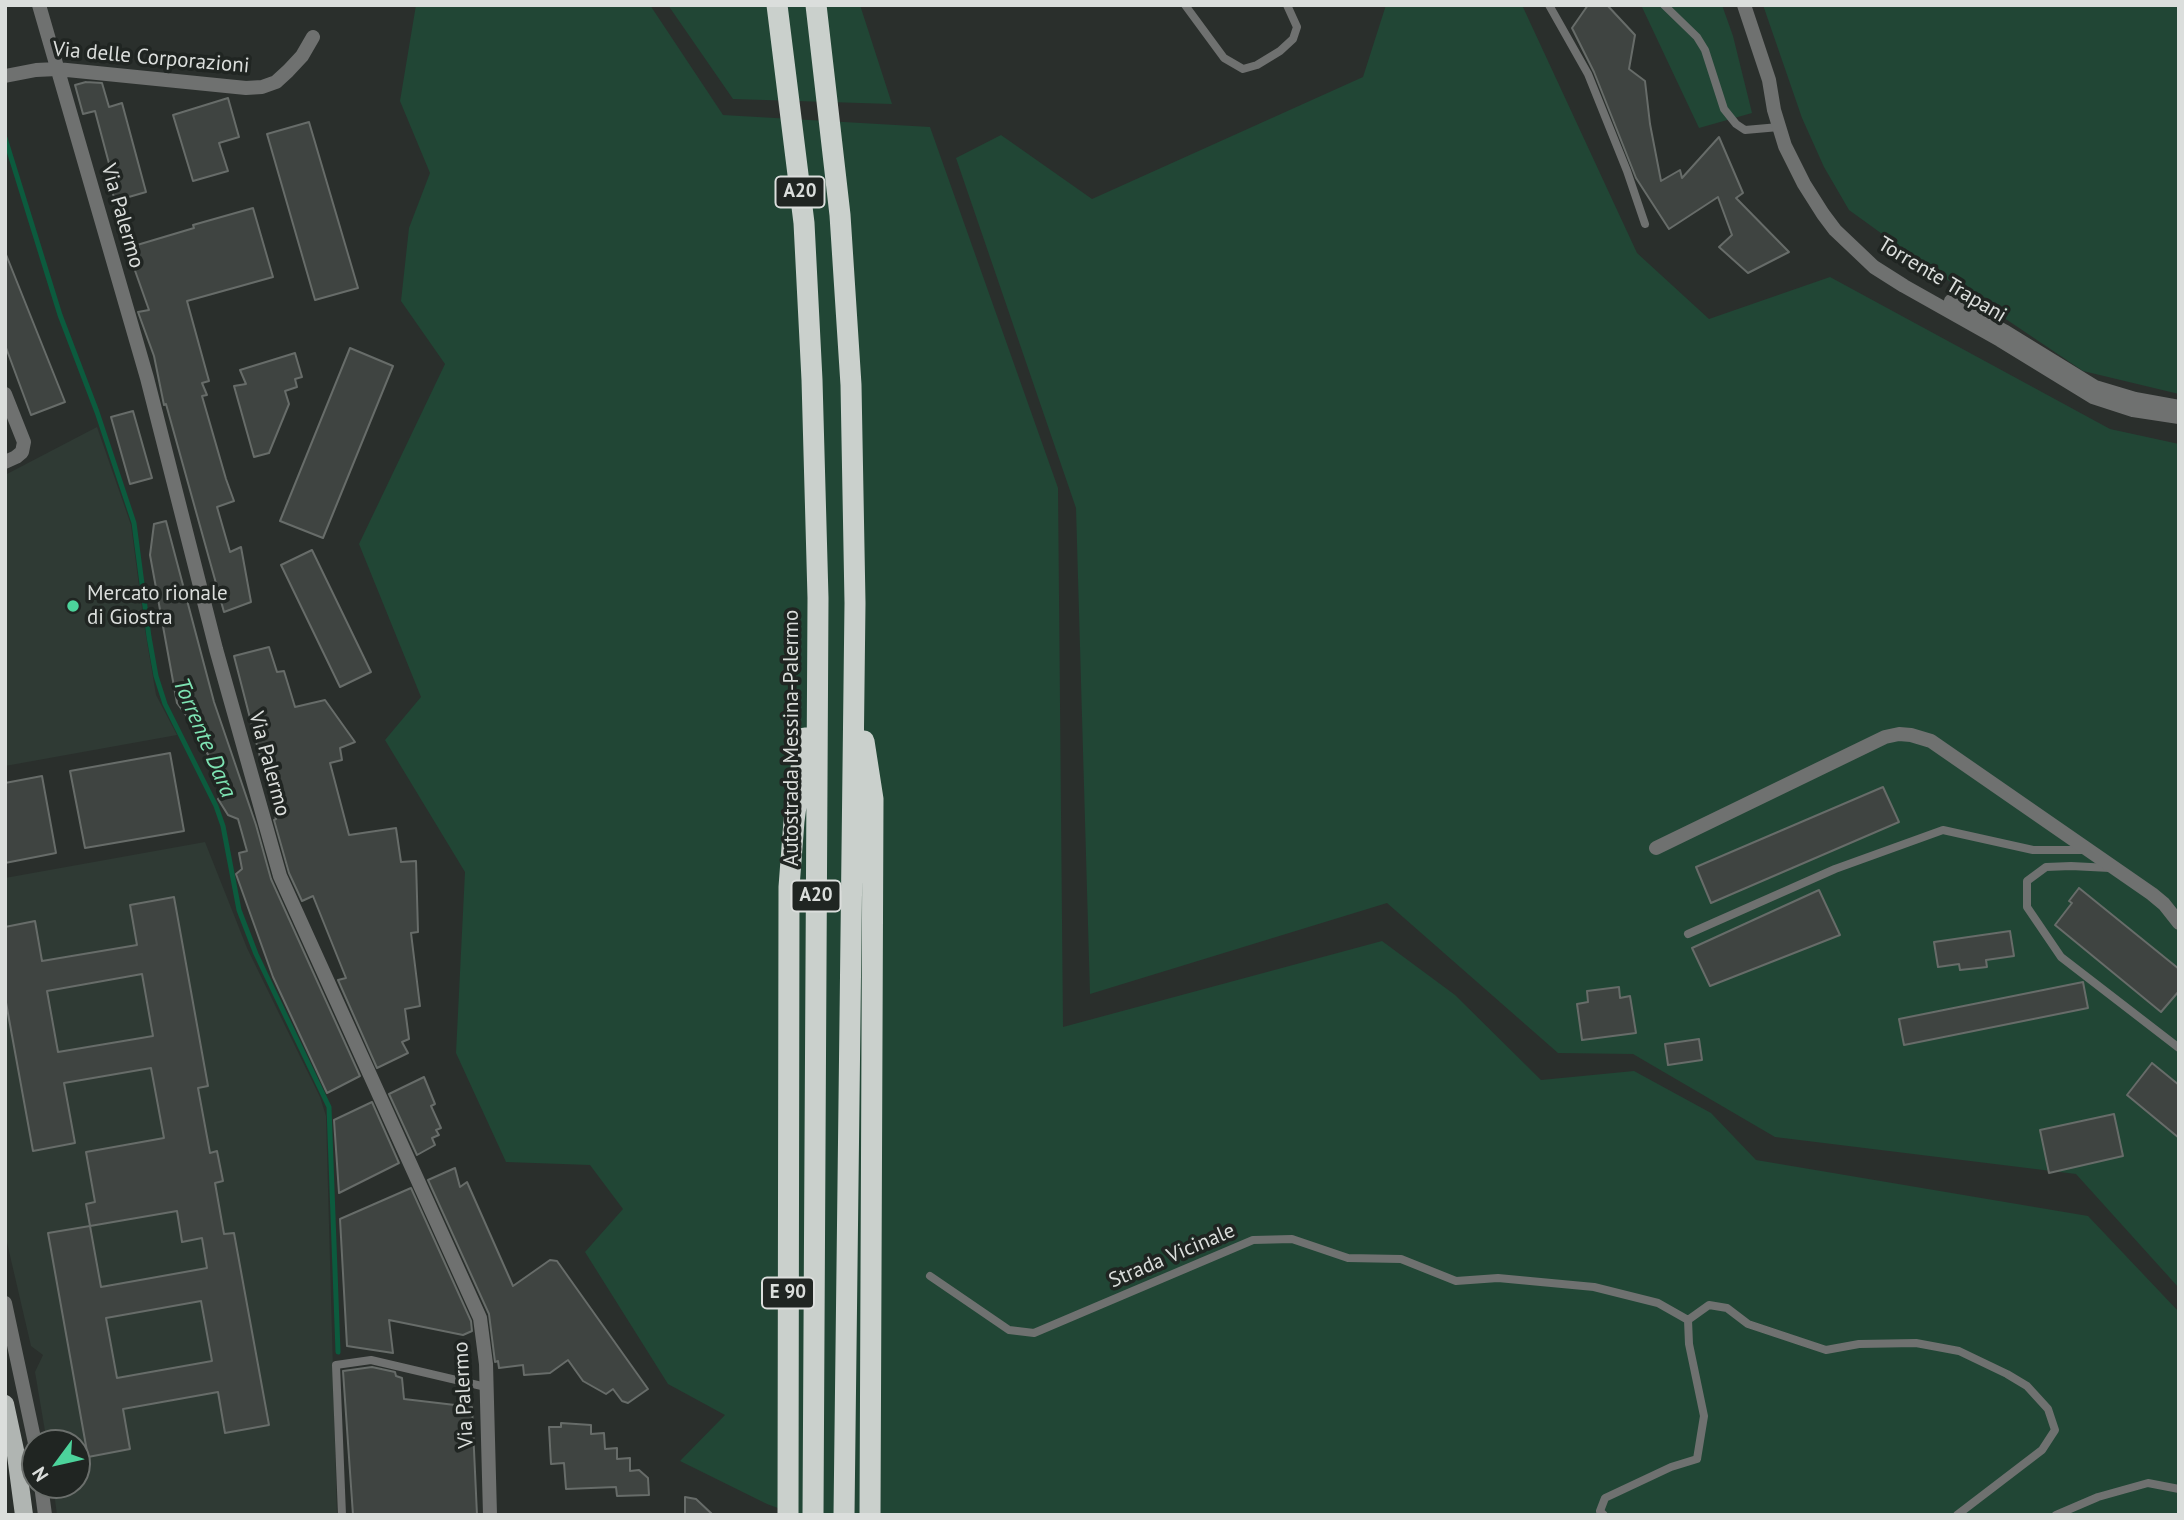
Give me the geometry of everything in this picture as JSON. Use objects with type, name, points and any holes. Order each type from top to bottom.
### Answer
[{"type":"highway","name":"Autostrada Messina-Palermo","points":[[778,5],[804,223],[812,380],[818,598],[813,1515]]},
{"type":"highway","name":"A20","points":[[816,5],[840,215],[850,385],[855,603],[845,1515]]},
{"type":"highway","points":[[855,687],[873,799],[870,1515]]},
{"type":"highway","name":"E 90","points":[[788,1515],[789,887],[805,736],[816,688]]},
{"type":"main road","points":[[5,1404],[16,1455],[24,1515]]},
{"type":"street","name":"Via Palermo","points":[[39,5],[147,378],[216,649],[280,876],[480,1318],[485,1347],[490,1515]]},
{"type":"street","name":"Torrente Trapani","points":[[1744,5],[1769,80],[1779,127],[1795,167],[1835,230],[1874,267],[2092,397],[2133,410],[2179,417]]},
{"type":"street","points":[[1754,5],[1777,78],[1791,139],[1822,196],[1841,223],[1859,241],[1908,278],[2004,331],[2095,387],[2135,399],[2179,407]]},
{"type":"street","name":"Via delle Corporazioni","points":[[5,76],[57,69],[246,88],[262,87],[276,82],[288,71],[302,56],[313,37]]},
{"type":"street","points":[[5,394],[24,442],[22,452],[5,462]]},
{"type":"street","points":[[1656,848],[1885,737],[1911,735],[1931,741],[2113,868],[2164,904],[2179,923]]},
{"type":"street","points":[[5,1303],[32,1429]]},
{"type":"lane","points":[[1185,5],[1224,58],[1243,69],[1257,65],[1280,51],[1293,39],[1297,27],[1287,5]]},
{"type":"lane","points":[[1549,5],[1588,74],[1645,224]]},
{"type":"lane","points":[[1664,5],[1697,37],[1705,50],[1724,109],[1736,124],[1745,130],[1779,127]]},
{"type":"lane","points":[[1688,934],[1835,869],[1943,830],[2033,850],[2087,850]]},
{"type":"lane","points":[[2113,868],[2046,867],[2026,881],[2027,907],[2061,957],[2179,1048]]},
{"type":"lane","name":"Strada Vicinale","points":[[930,1276],[1009,1330],[1034,1333],[1253,1240],[1292,1239],[1348,1258],[1401,1259],[1457,1281],[1498,1278],[1594,1287],[1658,1303],[1688,1320]]},
{"type":"lane","points":[[1604,1515],[1600,1511],[1605,1498],[1671,1466],[1697,1459],[1704,1416],[1689,1345],[1688,1320],[1709,1305],[1727,1308],[1748,1324],[1826,1350],[1859,1344],[1916,1343],[1959,1351],[2027,1386],[2048,1409],[2055,1430],[2042,1450],[1958,1515]]},
{"type":"lane","points":[[342,1515],[336,1366],[372,1360],[486,1387]]},
{"type":"lane","points":[[2056,1515],[2098,1497],[2148,1483],[2179,1489]]},
{"type":"shaded area","name":"Mercato rionale di Giostra","points":[[97,427],[131,525],[156,695],[177,735],[5,766],[5,475]]},
{"type":"shaded area","points":[[205,842],[247,948],[320,1097],[326,1116],[337,1515],[57,1515],[55,1499],[91,1499],[91,1429],[45,1429],[35,1372],[43,1355],[31,1346],[5,1234],[5,878]]},
{"type":"green space","points":[[416,5],[650,5],[723,115],[930,127],[1058,488],[1063,1027],[1382,941],[1455,995],[1541,1080],[1634,1071],[1711,1113],[1756,1160],[2088,1216],[2179,1312],[2179,1515],[797,1515],[767,1504],[680,1461],[725,1415],[668,1384],[585,1252],[623,1209],[590,1165],[506,1162],[456,1053],[465,872],[385,740],[421,697],[359,544],[445,364],[401,301],[409,228],[430,173],[400,101]]},
{"type":"green space","points":[[668,5],[860,5],[892,104],[733,99]]},
{"type":"green space","points":[[1386,5],[1522,5],[1637,253],[1709,319],[1830,277],[2110,429],[2179,444],[2179,1288],[2076,1174],[1775,1137],[1633,1054],[1558,1053],[1387,903],[1090,994],[1076,508],[956,158],[1001,135],[1092,199],[1363,77]]},
{"type":"green space","points":[[1641,5],[1722,5],[1733,36],[1752,113],[1699,128]]},
{"type":"green space","points":[[1763,5],[2179,5],[2179,394],[2083,371],[1849,210],[1824,167],[1802,118]]},
{"type":"building","points":[[1588,5],[1607,5],[1635,35],[1629,69],[1645,81],[1661,181],[1680,170],[1682,178],[1719,137],[1743,193],[1736,198],[1789,252],[1748,273],[1719,247],[1732,235],[1718,197],[1669,229],[1636,178],[1594,72],[1572,28]]},
{"type":"building","points":[[86,82],[102,83],[109,107],[122,103],[146,192],[115,201],[107,172],[111,171],[95,111],[83,114],[75,85]]},
{"type":"building","points":[[228,98],[239,137],[219,143],[228,171],[193,181],[173,115]]},
{"type":"building","points":[[309,122],[358,288],[315,300],[267,134]]},
{"type":"building","points":[[253,208],[273,277],[187,301],[209,381],[202,383],[207,395],[202,396],[234,501],[217,507],[230,552],[241,547],[251,602],[224,612],[166,404],[164,405],[154,356],[138,312],[149,310],[127,248]]},
{"type":"building","points":[[5,252],[65,402],[31,415],[5,345]]},
{"type":"building","points":[[350,348],[393,366],[323,538],[280,521]]},
{"type":"building","points":[[295,353],[302,377],[295,379],[297,387],[285,391],[289,404],[269,453],[254,457],[234,386],[246,384],[240,370]]},
{"type":"building","points":[[133,411],[152,478],[130,484],[111,417]]},
{"type":"building","points":[[166,521],[214,702],[256,825],[271,879],[360,1076],[327,1093],[273,977],[236,874],[242,869],[239,853],[247,851],[238,819],[228,815],[218,799],[226,792],[194,726],[177,703],[150,555],[154,524]]},
{"type":"building","points":[[312,550],[371,672],[340,687],[281,565]]},
{"type":"building","points":[[269,647],[277,672],[284,671],[295,707],[325,700],[355,742],[340,748],[342,760],[330,763],[349,835],[396,828],[401,862],[416,861],[418,932],[411,933],[420,1006],[405,1009],[409,1039],[402,1042],[408,1053],[377,1068],[338,980],[346,978],[313,896],[302,901],[289,873],[274,820],[276,819],[234,656]]},
{"type":"building","points":[[170,753],[184,831],[85,848],[70,771]]},
{"type":"building","points":[[42,776],[56,853],[5,863],[5,783]]},
{"type":"building","points":[[1883,787],[1899,822],[1711,903],[1696,867]]},
{"type":"building","points":[[2079,888],[2179,969],[2179,991],[2161,1012],[2055,925],[2072,903],[2069,901]]},
{"type":"building","points":[[1819,890],[1840,935],[1710,986],[1692,948]]},
{"type":"building","points":[[174,897],[208,1086],[198,1088],[210,1153],[217,1151],[223,1181],[215,1183],[224,1234],[234,1233],[269,1425],[225,1433],[218,1392],[123,1409],[130,1449],[91,1456],[91,1429],[83,1429],[48,1233],[90,1226],[86,1204],[95,1202],[86,1152],[164,1138],[151,1068],[64,1083],[75,1143],[33,1151],[5,997],[5,927],[35,921],[42,961],[137,945],[130,905]],"holes":[[[142,974],[153,1036],[58,1052],[47,991]],[[177,1211],[182,1242],[202,1238],[207,1268],[101,1287],[90,1226]],[[201,1301],[212,1361],[117,1378],[106,1318]]]},
{"type":"building","points":[[2010,931],[2014,956],[1986,960],[1987,967],[1960,970],[1959,964],[1938,967],[1934,942]]},
{"type":"building","points":[[2083,982],[2088,1008],[1904,1045],[1899,1019]]},
{"type":"building","points":[[1619,987],[1620,998],[1630,996],[1636,1033],[1582,1040],[1577,1004],[1588,1002],[1587,991]]},
{"type":"building","points":[[1699,1039],[1702,1060],[1668,1065],[1665,1044]]},
{"type":"building","points":[[2152,1063],[2179,1085],[2179,1138],[2127,1095]]},
{"type":"building","points":[[424,1077],[435,1104],[431,1106],[441,1128],[436,1130],[439,1135],[432,1138],[435,1145],[417,1155],[389,1094]]},
{"type":"building","points":[[372,1102],[399,1163],[339,1193],[334,1120]]},
{"type":"building","points":[[2114,1114],[2123,1156],[2049,1173],[2040,1130]]},
{"type":"building","points":[[455,1168],[460,1187],[467,1182],[513,1286],[550,1260],[557,1261],[648,1389],[628,1403],[622,1401],[613,1389],[606,1394],[583,1381],[568,1360],[550,1373],[524,1375],[523,1365],[499,1368],[498,1361],[495,1362],[489,1314],[428,1180]]},
{"type":"building","points":[[411,1188],[471,1321],[472,1331],[463,1335],[389,1320],[393,1353],[347,1346],[340,1219]]},
{"type":"building","points":[[372,1367],[395,1372],[396,1376],[402,1378],[404,1399],[472,1407],[477,1515],[353,1515],[343,1371]]},
{"type":"building","points":[[561,1423],[591,1425],[591,1434],[604,1433],[605,1449],[617,1448],[617,1459],[630,1458],[630,1471],[639,1470],[648,1478],[649,1495],[617,1496],[616,1487],[566,1489],[564,1463],[551,1464],[549,1427],[561,1427]]},
{"type":"building","points":[[685,1497],[696,1499],[713,1515],[685,1515]]},
{"type":"waterway","name":"Torrente Dara","points":[[5,138],[60,315],[97,412],[134,523],[149,637],[156,676],[165,704],[216,806],[223,826],[239,910],[256,954],[329,1107],[338,1352]]},
{"type":"place","name":"Mercato rionale di Giostra","points":[[73,606]]}]
